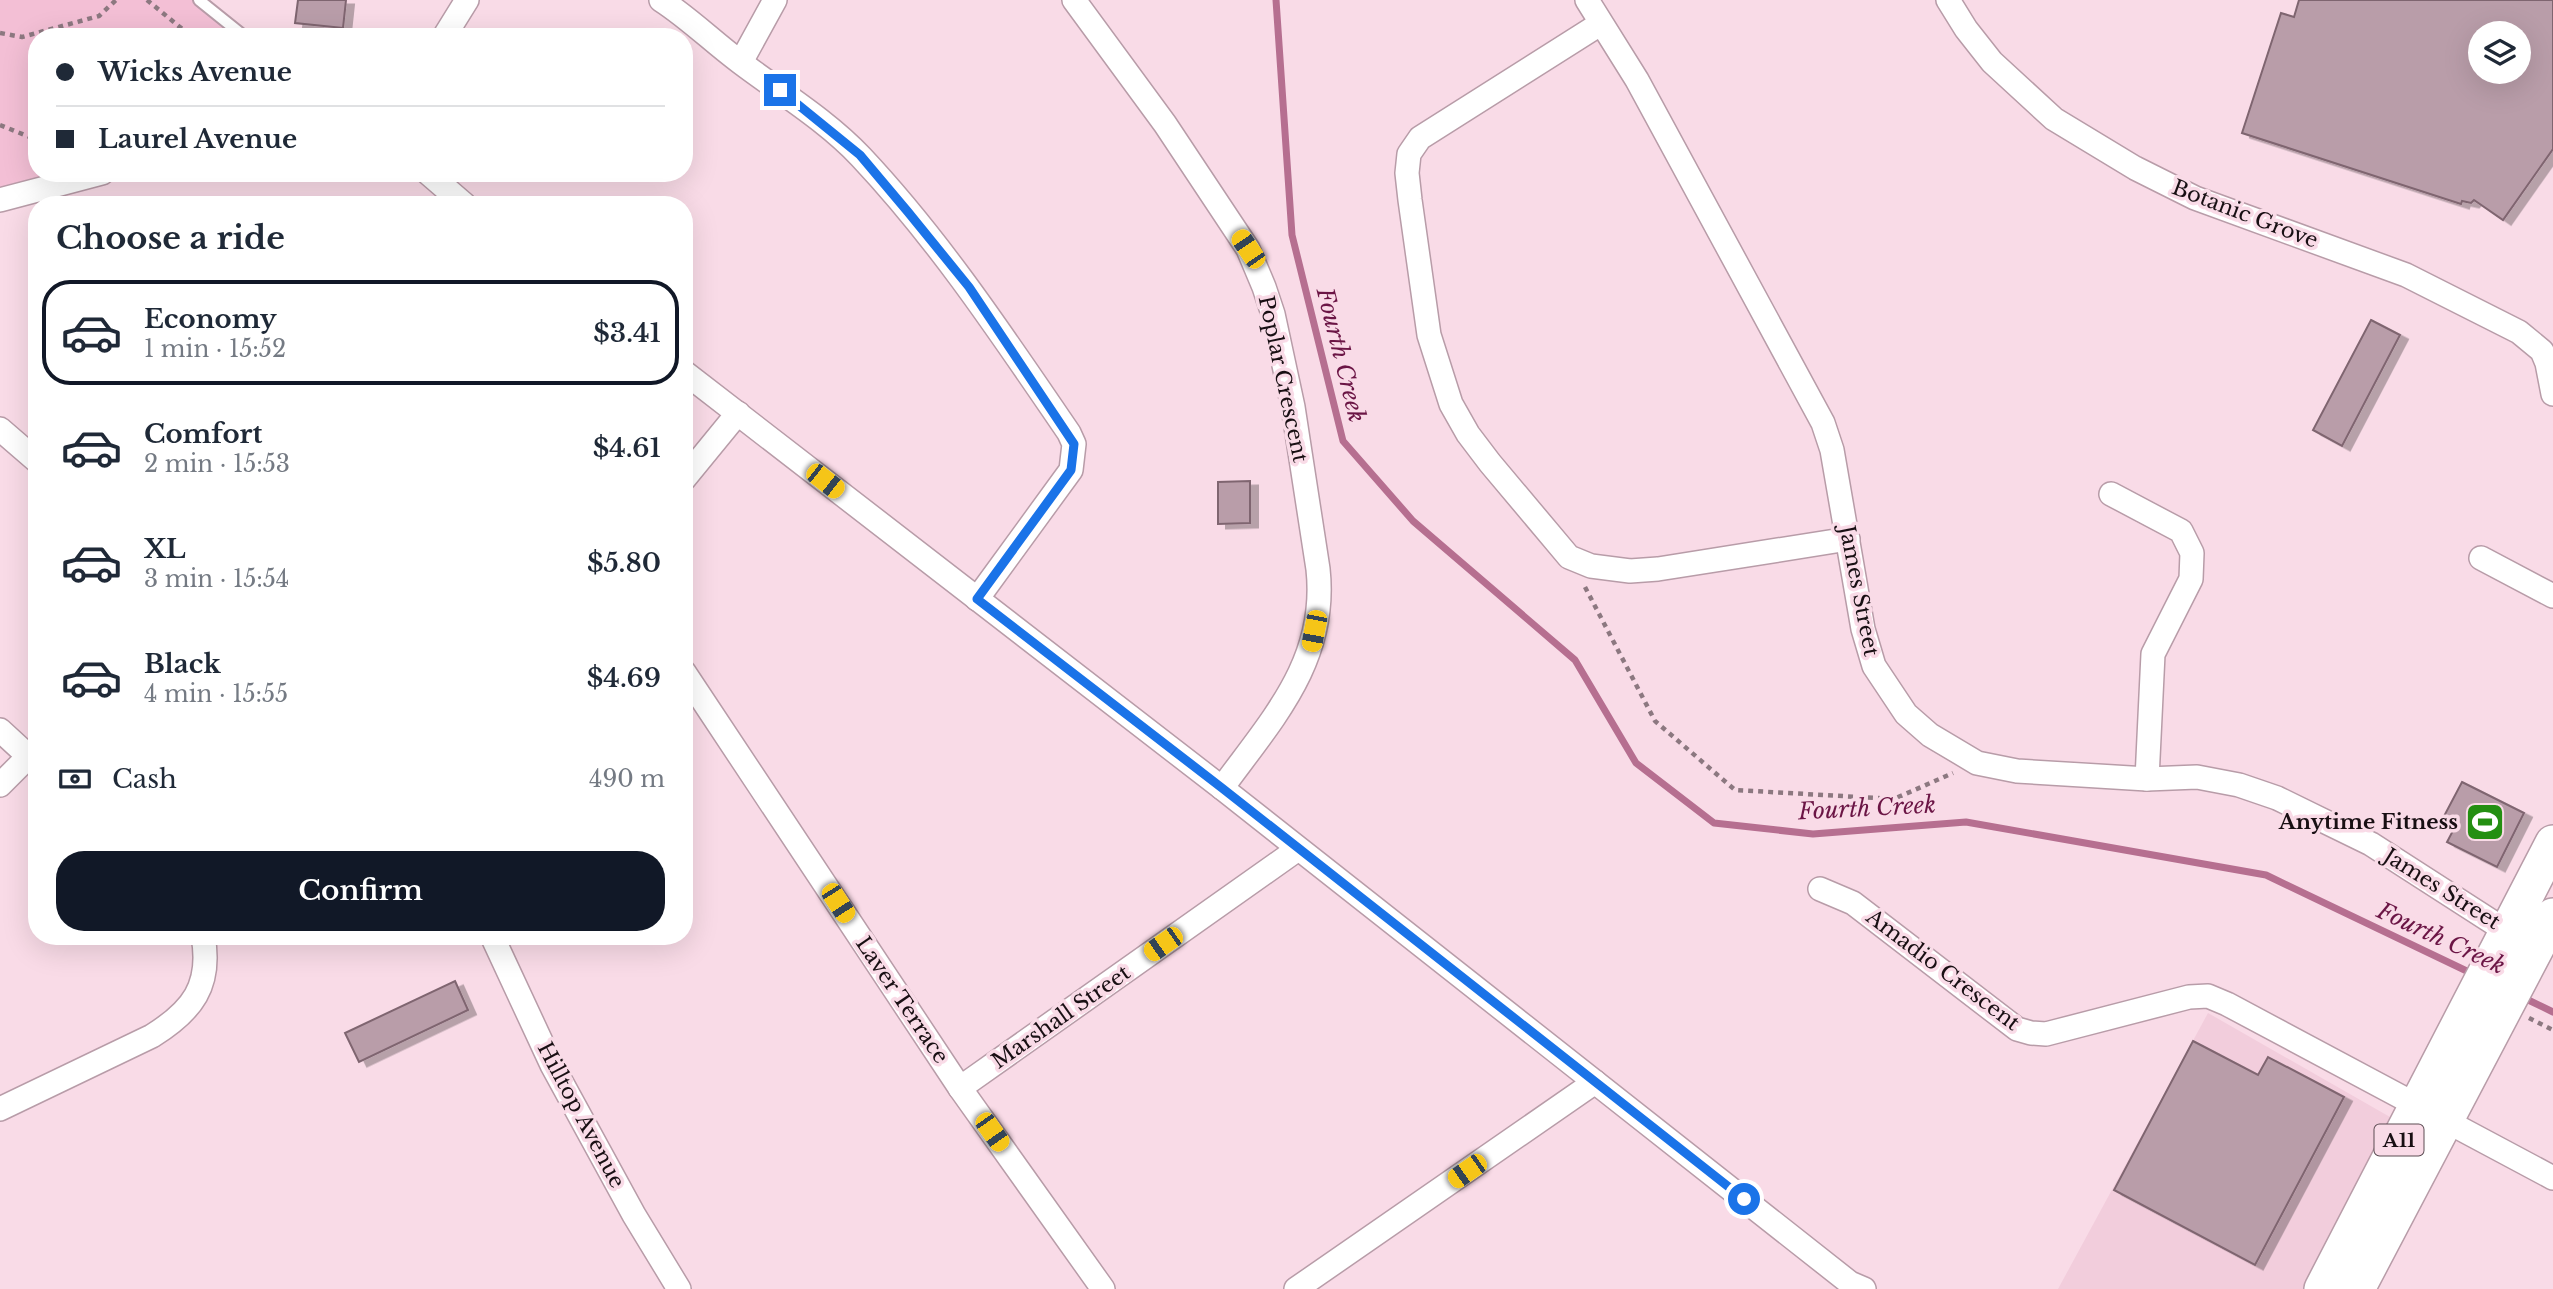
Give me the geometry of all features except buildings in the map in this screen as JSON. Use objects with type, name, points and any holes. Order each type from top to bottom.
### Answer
[{"type":"main road","name":"A11","points":[[2508,977],[2553,844]]},
{"type":"main road","name":"A11","points":[[2322,1289],[2431,1114],[2508,977],[2553,916]]},
{"type":"main road","name":"A11","points":[[2357,1289],[2431,1114]]},
{"type":"street","points":[[450,28],[467,0]]},
{"type":"street","points":[[661,0],[799,104],[860,155],[969,287],[1074,444],[1071,470],[977,599]]},
{"type":"street","points":[[741,62],[775,0]]},
{"type":"street","name":"Poplar Crescent","points":[[1074,0],[1165,124],[1248,249],[1273,314],[1293,407],[1319,580],[1318,615],[1300,676],[1222,788]]},
{"type":"street","name":"James Street","points":[[1587,0],[1637,80],[1823,423],[1832,450],[1863,629],[1874,666],[1906,714],[1940,742],[1977,763],[2017,771],[2147,779],[2197,777],[2239,785],[2277,798],[2371,844],[2508,977]]},
{"type":"street","name":"Botanic Grove","points":[[1948,0],[1966,29],[1992,62],[2054,119],[2135,168],[2195,198],[2406,275],[2519,332],[2542,351],[2553,394]]},
{"type":"street","points":[[1600,24],[1420,138],[1409,154],[1407,173],[1429,335],[1451,404],[1468,434],[1541,526],[1569,557],[1591,566],[1630,571],[1658,569],[1848,539]]},
{"type":"street","points":[[0,200],[68,182]]},
{"type":"street","points":[[438,182],[455,196]]},
{"type":"street","points":[[693,379],[1222,788],[1850,1283],[1864,1289]]},
{"type":"street","points":[[693,468],[738,413]]},
{"type":"street","points":[[0,429],[28,453]]},
{"type":"street","points":[[2111,494],[2181,531],[2192,553],[2191,579],[2153,654],[2147,779]]},
{"type":"street","points":[[2481,558],[2553,596]]},
{"type":"street","name":"Laver Terrace","points":[[693,686],[960,1088],[1103,1289]]},
{"type":"street","points":[[0,730],[28,756]]},
{"type":"street","points":[[0,785],[28,765]]},
{"type":"street","name":"Marshall Street","points":[[960,1088],[1298,849]]},
{"type":"street","name":"Amadio Crescent","points":[[1820,889],[1853,903],[2017,1029],[2046,1034],[2189,998],[2208,996],[2553,1178]]},
{"type":"street","points":[[0,1109],[152,1036],[173,1023],[190,1008],[198,995],[206,962],[204,945]]},
{"type":"street","name":"Hilltop Avenue","points":[[496,945],[552,1065],[679,1289]]},
{"type":"street","points":[[1296,1289],[1595,1082]]},
{"type":"lane","points":[[198,0],[234,28]]},
{"type":"path","points":[[54,28],[99,16],[116,0]]},
{"type":"path","points":[[147,0],[181,28]]},
{"type":"path","points":[[0,33],[22,37],[28,35]]},
{"type":"path","points":[[0,125],[28,136]]},
{"type":"path","points":[[1569,557],[1655,721],[1735,790],[1894,799],[1977,763]]},
{"type":"path","points":[[2508,977],[2553,1031]]},
{"type":"shaded area","points":[[0,0],[199,0],[234,28],[28,28],[28,182],[80,182],[0,203]]},
{"type":"shaded area","points":[[2208,1013],[2397,1121],[2306,1289],[2058,1289]]},
{"type":"waterway","name":"Fourth Creek","points":[[1276,0],[1292,235],[1343,441],[1413,521],[1575,660],[1636,763],[1714,823],[1813,834],[1966,822],[2266,875],[2473,974]]},
{"type":"waterway","name":"Fourth Creek","points":[[2522,997],[2553,1012]]},
{"type":"place","name":"Anytime Fitness","points":[[2485,822]]},
{"type":"route","points":[[780,90],[860,155],[908,212],[969,287],[1074,444],[1071,470],[977,599],[1744,1199]]}]
